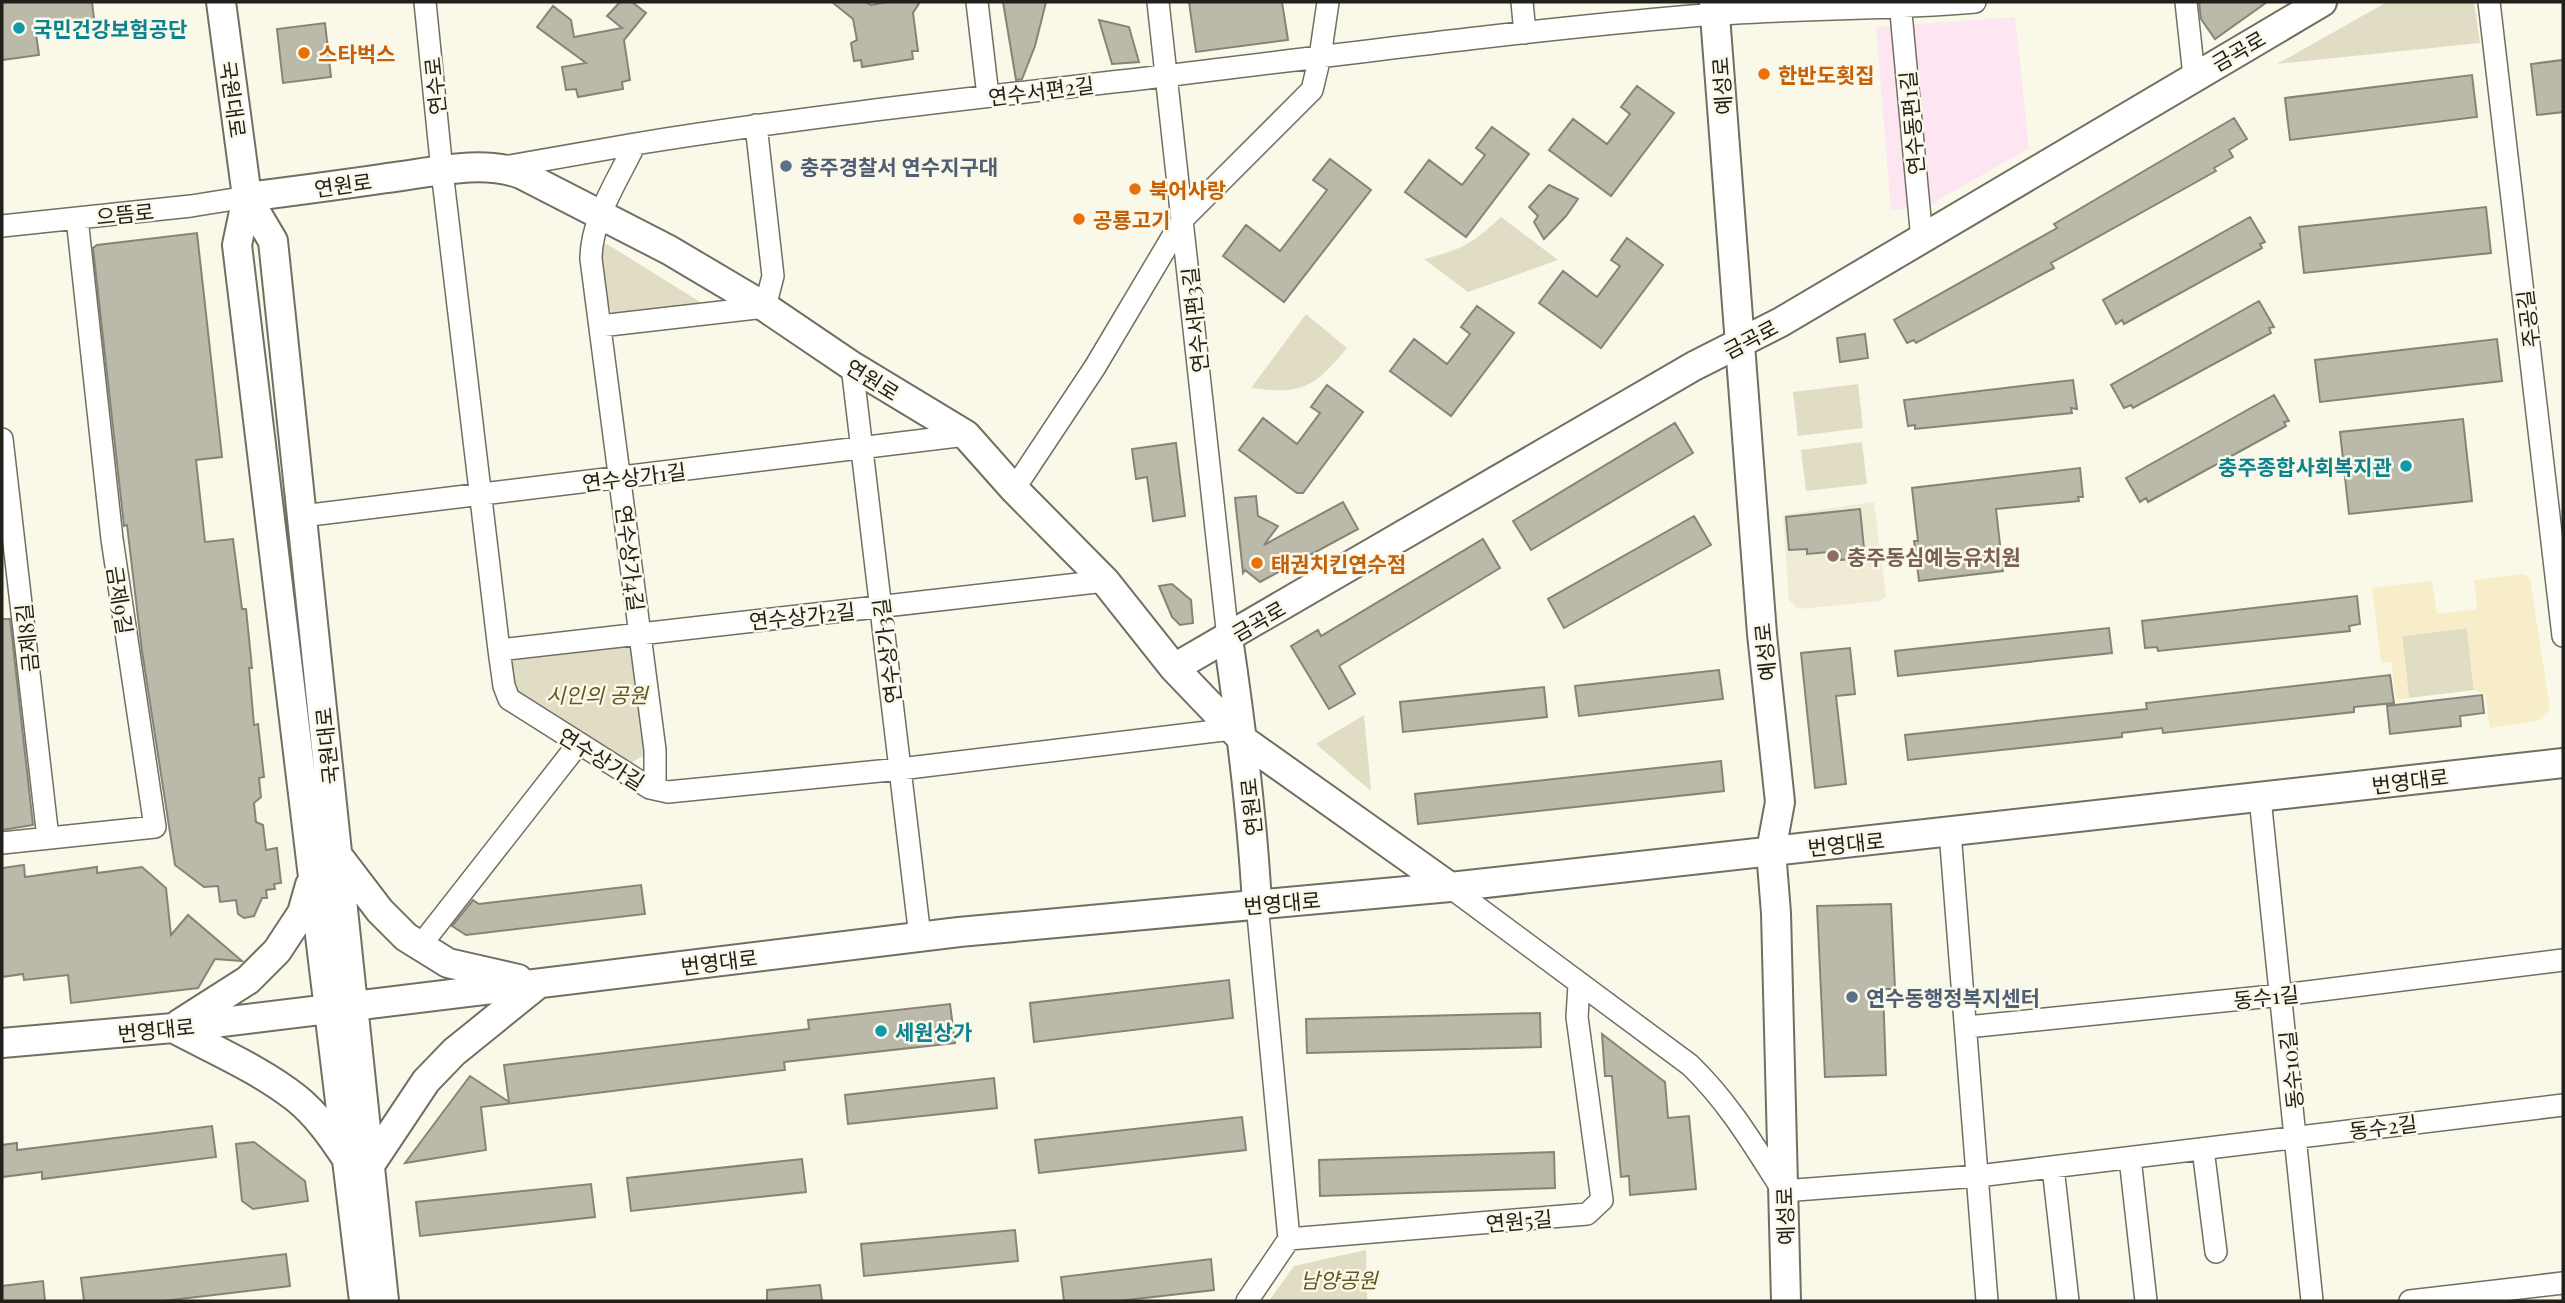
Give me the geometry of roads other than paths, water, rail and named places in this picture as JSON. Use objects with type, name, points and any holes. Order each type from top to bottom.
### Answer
[{"type":"street","name":"국원대로","points":[[221,2],[247,197],[237,245],[312,876],[341,1008]]},
{"type":"street","name":"연수로","points":[[425,2],[442,171]]},
{"type":"street","points":[[977,2],[988,96]]},
{"type":"street","name":"연수서편3길","points":[[1158,2],[1227,638]]},
{"type":"street","points":[[1014,489],[1095,367],[1183,219],[1312,90],[1328,2]]},
{"type":"street","points":[[1522,2],[1525,33]]},
{"type":"street","points":[[1715,8],[1975,2]]},
{"type":"street","points":[[2186,2],[2194,76]]},
{"type":"street","name":"금곡로","points":[[1174,668],[1694,366],[1740,345],[1922,240],[2322,2]]},
{"type":"street","name":"주공길","points":[[2489,2],[2563,636]]},
{"type":"street","name":"연수동편1길","points":[[1900,4],[1922,240]]},
{"type":"street","name":"연수서편2길","points":[[504,167],[756,125],[1715,8]]},
{"type":"street","name":"예성로","points":[[1715,8],[1762,634],[1780,802],[1771,851],[1776,913],[1786,1301]]},
{"type":"street","points":[[600,326],[765,307],[773,276],[756,125]]},
{"type":"street","points":[[600,215],[635,144]]},
{"type":"street","name":"연원로","points":[[247,197],[476,167],[504,167],[669,250],[765,307],[852,366],[966,435],[1014,489],[1105,582],[1174,668],[1237,734],[1254,848],[1257,904]]},
{"type":"street","name":"연수상가길","points":[[442,171],[499,650],[504,686],[509,699],[655,789],[668,792],[1237,734]]},
{"type":"street","name":"국원대로","points":[[247,197],[273,241],[338,856],[341,1008],[358,1161],[384,1301]]},
{"type":"street","name":"으뜸로","points":[[2,226],[191,206],[247,197]]},
{"type":"street","name":"연수상가4길","points":[[600,215],[591,246],[591,259],[655,750],[655,789]]},
{"type":"street","name":"금제9길","points":[[2,843],[155,827],[112,539],[77,218]]},
{"type":"street","name":"연수상가3길","points":[[852,366],[920,937]]},
{"type":"street","name":"연수상가1길","points":[[302,516],[966,435]]},
{"type":"street","name":"금제8길","points":[[2,439],[5,492],[48,838]]},
{"type":"street","name":"연수상가2길","points":[[499,650],[640,632],[1105,582]]},
{"type":"street","points":[[1227,638],[1237,734],[1450,887],[1690,1065],[1732,1112],[1783,1191]]},
{"type":"street","points":[[421,946],[579,743]]},
{"type":"street","name":"번영대로","points":[[2,1043],[173,1028],[920,937],[1450,887],[2563,763]]},
{"type":"street","name":"동수10길","points":[[2260,798],[2312,1301]]},
{"type":"street","points":[[1950,832],[1987,1301]]},
{"type":"street","points":[[338,856],[380,911],[406,937],[448,963],[538,983]]},
{"type":"street","points":[[312,876],[302,913],[277,951],[248,980],[173,1028],[248,1067],[296,1098],[358,1161],[454,1052],[538,983]]},
{"type":"street","points":[[1247,1301],[1289,1239],[1257,904]]},
{"type":"street","name":"동수1길","points":[[1967,1027],[2282,995],[2563,960]]},
{"type":"street","name":"연원5길","points":[[1289,1239],[1587,1214],[1602,1200],[1577,1017],[1579,985]]},
{"type":"street","name":"동수2길","points":[[1783,1191],[1978,1176],[2563,1105]]},
{"type":"street","points":[[2203,1149],[2216,1252]]},
{"type":"street","points":[[2130,1158],[2146,1301]]},
{"type":"street","name":"국원대로","points":[[358,1161],[363,1301]]},
{"type":"street","points":[[2053,1167],[2068,1301]]},
{"type":"street","points":[[2410,1301],[2563,1283]]},
{"type":"place","name":"국민건강보험공단","points":[[19,28]]},
{"type":"place","name":"스타벅스","points":[[304,53]]},
{"type":"place","name":"한반도횟집","points":[[1764,74]]},
{"type":"place","name":"충주경찰서 연수지구대","points":[[786,166]]},
{"type":"place","name":"북어사랑","points":[[1135,189]]},
{"type":"place","name":"공룡고기","points":[[1079,219]]},
{"type":"place","name":"충주종합사회복지관","points":[[2406,466]]},
{"type":"place","name":"충주동심예능유치원","points":[[1833,556]]},
{"type":"place","name":"태권치킨연수점","points":[[1257,563]]},
{"type":"place","name":"연수동행정복지센터","points":[[1852,997]]},
{"type":"place","name":"세원상가","points":[[881,1031]]},
{"type":"park label","name":"시인의 공원","points":[[597,694]]},
{"type":"park label","name":"남양공원","points":[[1339,1279]]}]
